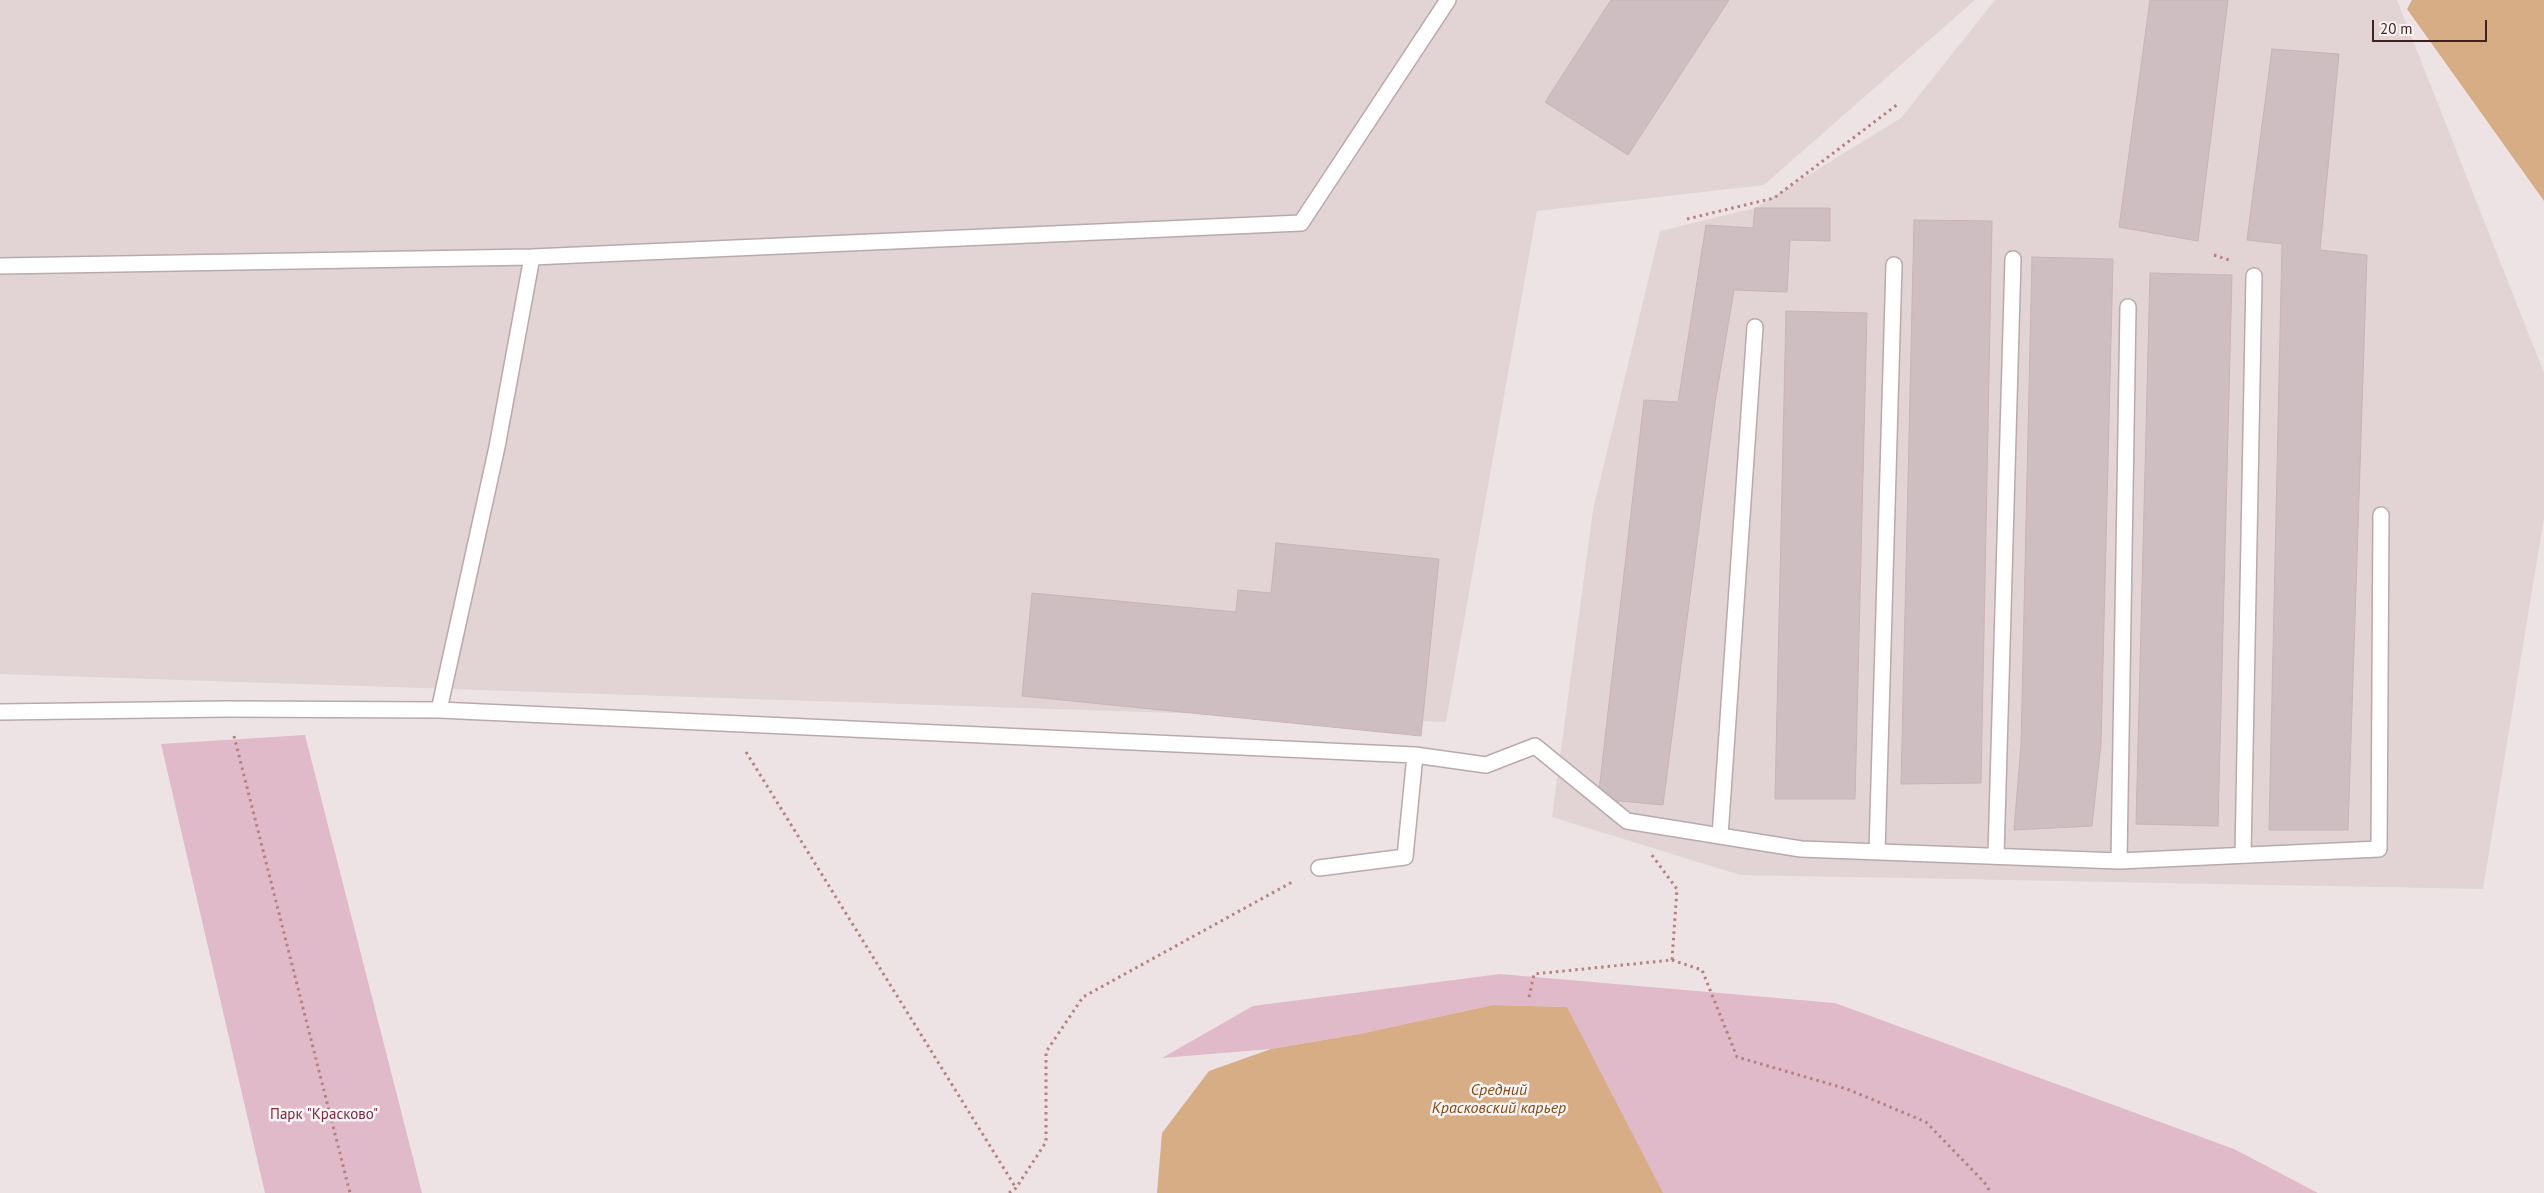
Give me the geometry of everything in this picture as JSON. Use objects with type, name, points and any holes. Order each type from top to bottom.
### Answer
[{"type":"lane","points":[[0,266],[532,257],[1301,224],[1448,0]]},
{"type":"lane","points":[[439,710],[497,447],[532,257]]},
{"type":"lane","points":[[1996,856],[2013,259]]},
{"type":"lane","points":[[1876,852],[1894,265]]},
{"type":"lane","points":[[2243,855],[2254,276]]},
{"type":"lane","points":[[2119,861],[2128,307]]},
{"type":"lane","points":[[1720,836],[1754,327]]},
{"type":"lane","points":[[0,712],[227,709],[439,710],[1415,755],[1486,765],[1535,746],[1627,821],[1802,849],[2119,861],[2379,848],[2381,515]]},
{"type":"lane","points":[[1319,868],[1405,858],[1415,755]]},
{"type":"path","points":[[1687,219],[1774,198],[1898,104]]},
{"type":"path","points":[[227,709],[350,1193]]},
{"type":"path","points":[[729,723],[1016,1188]]},
{"type":"path","points":[[1627,821],[1677,889],[1672,960]]},
{"type":"path","points":[[1009,1193],[1016,1188],[1046,1142],[1046,1052],[1083,997],[1319,868]]},
{"type":"path","points":[[1529,997],[1534,974],[1672,960],[1702,970],[1737,1057],[1847,1089],[1926,1122],[1984,1182],[1990,1193]]},
{"type":"shaded area","points":[[0,0],[1975,0],[1764,185],[1537,211],[1446,722],[0,674]]},
{"type":"shaded area","points":[[1995,0],[2397,0],[2544,373],[2544,518],[2483,889],[1740,875],[1552,817],[1593,510],[1660,231],[1755,208],[1901,118]]},
{"type":"green space","name":"Парк \"Красково\"","points":[[305,735],[422,1193],[265,1193],[161,744]]},
{"type":"green space","points":[[1500,974],[1835,1003],[2234,1149],[2318,1193],[1655,1193],[1567,1007],[1493,1005],[1359,1034],[1271,1049],[1162,1058],[1253,1006]]},
{"type":"water","points":[[2412,0],[2544,0],[2544,201],[2407,9]]},
{"type":"water","name":"Средний Красковский карьер","points":[[1493,1005],[1567,1007],[1663,1193],[1157,1193],[1162,1133],[1209,1071],[1271,1049],[1359,1034]]},
{"type":"building","points":[[1611,0],[1729,0],[1628,155],[1545,102]]},
{"type":"building","points":[[2150,0],[2228,0],[2198,241],[2119,227]]},
{"type":"building","points":[[2272,49],[2339,54],[2320,250],[2367,255],[2348,830],[2269,830],[2282,244],[2247,240]]},
{"type":"building","points":[[1755,208],[1830,208],[1830,241],[1790,240],[1787,292],[1734,290],[1715,403],[1663,805],[1598,799],[1644,400],[1678,402],[1706,225],[1753,228]]},
{"type":"building","points":[[1914,220],[1992,221],[1981,783],[1901,784]]},
{"type":"building","points":[[2032,257],[2113,259],[2101,744],[2092,826],[2014,830],[2021,745]]},
{"type":"building","points":[[2150,273],[2232,275],[2218,826],[2136,824]]},
{"type":"building","points":[[1786,311],[1867,313],[1855,799],[1775,799]]},
{"type":"building","points":[[1276,543],[1439,559],[1421,736],[1022,696],[1032,593],[1236,612],[1238,590],[1271,593]]}]
